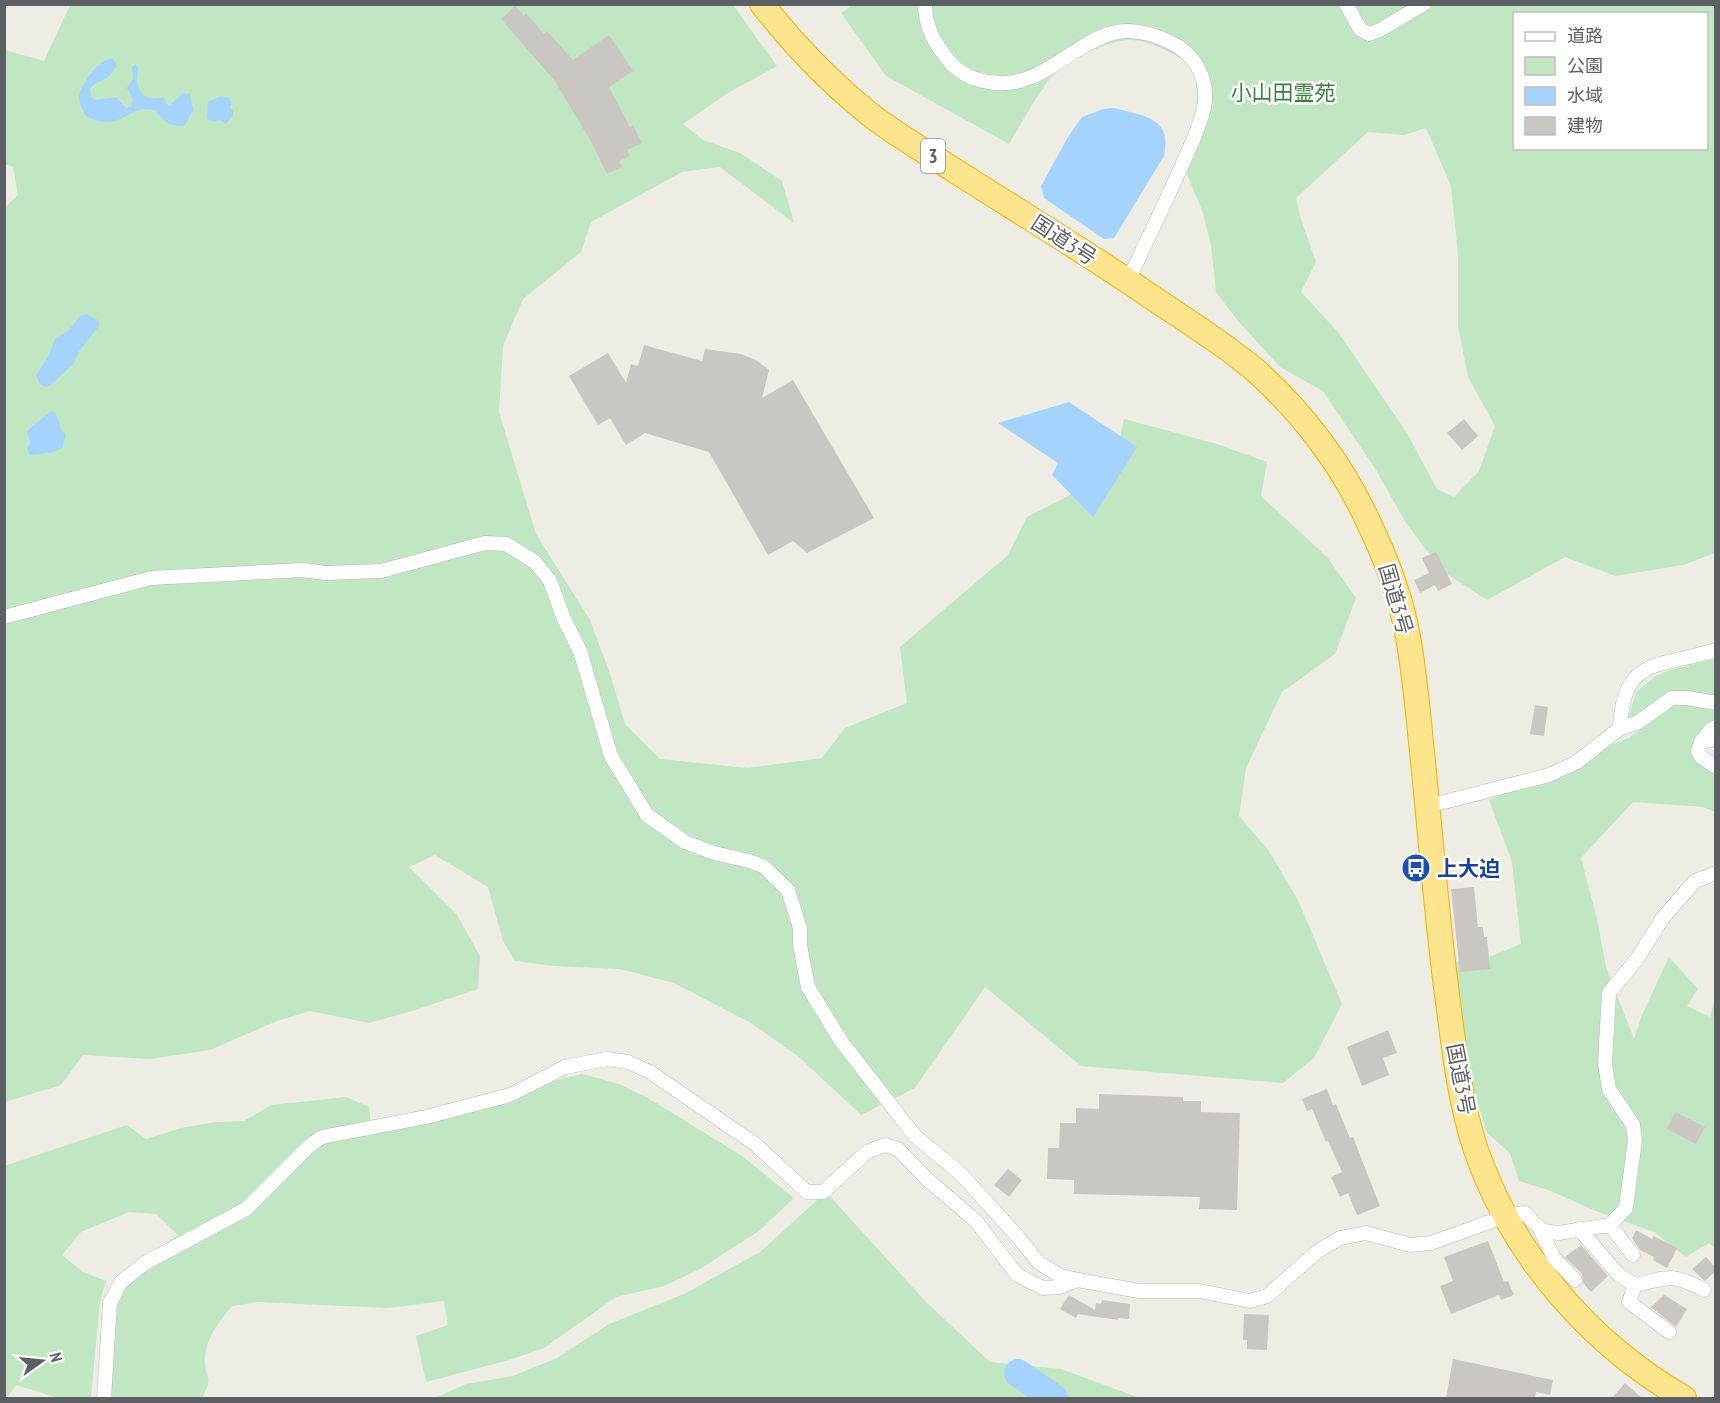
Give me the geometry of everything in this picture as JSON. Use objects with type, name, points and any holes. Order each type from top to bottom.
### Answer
[{"type":"highway","name":"国道3号","points":[[762,4],[816,66],[870,115],[1128,281],[1252,368],[1282,396],[1335,462],[1366,514],[1392,580],[1408,633],[1428,806],[1443,969],[1462,1099],[1475,1147],[1489,1182],[1520,1240],[1573,1311],[1604,1341],[1641,1371],[1684,1398]]},
{"type":"street","points":[[925,4],[925,19],[936,46],[953,65],[976,80],[999,84],[1026,80],[1052,68],[1108,34],[1121,32],[1144,32],[1178,46],[1191,56],[1201,72],[1205,99],[1198,129],[1128,281]]},
{"type":"street","points":[[1346,4],[1360,29],[1368,34],[1380,30],[1425,4]]},
{"type":"street","points":[[4,617],[151,578],[303,570],[325,573],[381,571],[485,543],[506,544],[535,562],[550,581],[564,619],[580,651],[611,756],[647,815],[685,842],[714,853],[763,866],[788,890],[800,928],[800,945],[808,987],[823,1014],[854,1058],[915,1136],[961,1174],[1039,1263],[1061,1276],[1139,1291],[1200,1291],[1250,1301],[1267,1296],[1318,1251],[1340,1238],[1366,1233],[1410,1245],[1431,1243],[1506,1216],[1525,1213],[1544,1231],[1558,1233],[1610,1225],[1626,1208],[1635,1140],[1633,1125],[1609,1089],[1605,1063],[1609,993],[1637,959],[1662,919],[1695,881],[1716,873]]},
{"type":"street","points":[[1620,728],[1621,713],[1628,686],[1636,674],[1650,667],[1716,651]]},
{"type":"street","points":[[1428,806],[1549,775],[1577,762],[1620,728],[1637,723],[1672,698],[1716,703]]},
{"type":"street","points":[[1716,727],[1711,729],[1701,742],[1698,751],[1700,756],[1716,767]]},
{"type":"street","points":[[1701,742],[1716,739]]},
{"type":"street","points":[[104,1398],[110,1303],[121,1282],[145,1263],[246,1209],[309,1146],[322,1137],[426,1117],[500,1098],[565,1067],[607,1059],[627,1062],[650,1072],[755,1144],[807,1192],[823,1192],[867,1152],[885,1145],[898,1149],[927,1179],[976,1221],[1017,1275],[1043,1288],[1060,1287],[1078,1280]]},
{"type":"street","points":[[1610,1225],[1633,1255]]},
{"type":"street","points":[[1539,1227],[1554,1258],[1575,1280]]},
{"type":"street","points":[[1579,1229],[1619,1275],[1635,1285],[1671,1276],[1704,1290]]},
{"type":"street","points":[[1635,1285],[1629,1302],[1669,1332]]},
{"type":"green space","name":"小山田霊苑","points":[[854,4],[1715,5],[1715,553],[1683,565],[1615,576],[1565,557],[1487,600],[1442,571],[1406,523],[1376,470],[1323,391],[1280,367],[1238,321],[1216,292],[1211,245],[1203,213],[1181,159],[1196,112],[1196,83],[1186,63],[1177,56],[1148,43],[1127,40],[1109,44],[1081,56],[1064,66],[1052,77],[1009,144],[886,76],[841,13]],"holes":[[[1426,128],[1451,186],[1458,254],[1458,326],[1468,377],[1495,426],[1479,471],[1454,497],[1437,489],[1407,433],[1338,332],[1301,292],[1316,262],[1296,198],[1368,132],[1404,135]]]},
{"type":"green space","points":[[70,5],[733,5],[777,66],[728,93],[683,124],[703,140],[740,153],[782,181],[794,223],[720,167],[682,172],[591,222],[581,252],[523,299],[503,346],[499,412],[536,534],[590,620],[625,724],[660,759],[748,768],[822,758],[845,728],[907,703],[900,647],[1008,555],[1027,517],[1078,491],[1116,459],[1124,419],[1217,444],[1267,462],[1261,496],[1327,557],[1356,598],[1335,654],[1282,692],[1246,768],[1239,816],[1269,851],[1298,900],[1342,1004],[1314,1058],[1283,1083],[1081,1066],[985,987],[915,1088],[861,1115],[799,1057],[751,1023],[674,983],[620,969],[554,966],[515,961],[503,941],[488,887],[435,855],[409,867],[457,915],[480,956],[478,989],[369,1023],[310,1011],[277,1021],[210,1050],[150,1059],[83,1055],[61,1085],[5,1102],[4,208],[18,195],[13,167],[5,164],[5,50],[44,61]]},
{"type":"green space","points":[[1715,659],[1715,698],[1688,693],[1636,719],[1629,716],[1636,692],[1656,676],[1670,670]]},
{"type":"green space","points":[[1686,701],[1715,707],[1715,721],[1693,753],[1699,764],[1715,774],[1715,812],[1703,807],[1633,802],[1581,858],[1597,919],[1606,967],[1634,1039],[1642,1015],[1669,957],[1698,989],[1687,1006],[1710,1017],[1715,998],[1715,1248],[1709,1243],[1686,1257],[1654,1232],[1596,1211],[1551,1191],[1519,1181],[1510,1153],[1487,1133],[1462,1052],[1453,963],[1492,956],[1521,944],[1512,862],[1489,800],[1559,773],[1607,746],[1629,738],[1673,704]]},
{"type":"green space","points":[[582,1074],[619,1084],[648,1098],[742,1156],[794,1198],[759,1231],[700,1269],[664,1286],[616,1297],[544,1348],[509,1360],[426,1382],[416,1336],[448,1325],[444,1301],[388,1308],[257,1302],[232,1306],[208,1342],[205,1364],[208,1385],[202,1398],[109,1398],[110,1331],[120,1292],[137,1261],[178,1235],[156,1214],[129,1212],[81,1232],[62,1255],[83,1272],[106,1281],[100,1301],[91,1397],[58,1398],[16,1385],[5,1398],[4,1166],[127,1125],[146,1139],[181,1128],[216,1122],[244,1121],[271,1105],[346,1097],[369,1107],[371,1125]]},
{"type":"green space","points":[[826,1192],[926,1302],[990,1362],[1061,1369],[1137,1397],[1149,1398],[435,1398],[466,1384],[513,1376],[557,1358],[609,1324],[686,1293],[760,1252]]},
{"type":"water","points":[[113,58],[117,66],[107,78],[92,86],[91,97],[95,100],[116,97],[126,108],[131,107],[133,99],[127,88],[133,79],[132,67],[135,64],[138,67],[138,87],[146,97],[163,97],[170,105],[183,93],[190,94],[193,110],[185,125],[168,123],[155,110],[145,109],[107,122],[86,116],[79,99],[80,91],[97,67]]},
{"type":"water","points":[[221,96],[228,97],[232,103],[230,107],[233,115],[226,124],[219,120],[215,122],[207,119],[208,102]]},
{"type":"water","points":[[1114,108],[1153,120],[1164,133],[1166,143],[1164,156],[1114,238],[1104,239],[1044,198],[1041,186],[1068,137],[1082,117],[1103,109]]},
{"type":"water","points":[[86,314],[98,320],[99,326],[79,351],[74,363],[52,384],[46,387],[40,384],[36,376],[49,355],[55,339],[69,330],[81,315]]},
{"type":"water","points":[[1069,402],[1137,447],[1093,517],[1052,475],[1058,463],[998,423]]},
{"type":"water","points":[[51,411],[55,412],[62,431],[66,435],[62,448],[54,452],[30,455],[27,449],[30,443],[27,431]]},
{"type":"building","points":[[515,6],[524,16],[526,13],[544,34],[547,31],[573,60],[609,35],[633,71],[609,87],[630,127],[633,125],[642,143],[627,150],[630,156],[619,161],[622,167],[607,174],[592,143],[554,80],[501,19]]},
{"type":"building","points":[[644,345],[702,361],[705,349],[741,354],[756,360],[769,370],[762,398],[793,380],[874,518],[807,553],[793,541],[768,555],[709,452],[645,433],[626,445],[610,418],[598,425],[569,376],[608,353],[626,383],[631,364],[638,366]]},
{"type":"building","points":[[1464,419],[1478,436],[1462,450],[1447,433]]},
{"type":"building","points":[[1436,552],[1452,584],[1438,591],[1435,585],[1420,593],[1414,580],[1429,573],[1422,558]]},
{"type":"building","points":[[1535,705],[1548,707],[1544,736],[1530,734]]},
{"type":"building","points":[[1474,887],[1478,927],[1483,927],[1484,937],[1487,937],[1490,969],[1460,972],[1451,889]]},
{"type":"building","points":[[1388,1030],[1397,1053],[1383,1058],[1389,1075],[1362,1086],[1347,1047]]},
{"type":"building","points":[[1327,1089],[1350,1138],[1353,1137],[1380,1206],[1357,1215],[1348,1193],[1340,1197],[1331,1177],[1342,1172],[1312,1109],[1307,1111],[1302,1099]]},
{"type":"building","points":[[1099,1094],[1183,1097],[1183,1101],[1201,1101],[1201,1112],[1240,1113],[1237,1210],[1199,1209],[1200,1197],[1074,1194],[1074,1180],[1047,1179],[1048,1148],[1059,1148],[1060,1123],[1076,1123],[1076,1108],[1099,1109]]},
{"type":"building","points":[[1675,1112],[1705,1127],[1696,1144],[1667,1129]]},
{"type":"building","points":[[1008,1169],[1022,1180],[1009,1197],[994,1185]]},
{"type":"building","points":[[1636,1230],[1652,1239],[1654,1236],[1677,1248],[1667,1268],[1653,1260],[1654,1257],[1640,1250],[1632,1238]]},
{"type":"building","points":[[1488,1241],[1504,1282],[1508,1281],[1514,1295],[1501,1300],[1499,1295],[1451,1314],[1440,1286],[1453,1281],[1444,1257]]},
{"type":"building","points":[[1581,1245],[1608,1276],[1591,1292],[1583,1283],[1582,1274],[1565,1257]]},
{"type":"building","points":[[1706,1257],[1716,1271],[1705,1281],[1692,1269]]},
{"type":"building","points":[[1069,1295],[1095,1310],[1096,1303],[1101,1304],[1102,1300],[1130,1304],[1129,1319],[1118,1318],[1118,1320],[1078,1314],[1076,1318],[1060,1309]]},
{"type":"building","points":[[1664,1295],[1687,1309],[1676,1327],[1651,1307]]},
{"type":"building","points":[[1244,1314],[1269,1315],[1267,1350],[1247,1349],[1247,1340],[1243,1340]]},
{"type":"building","points":[[1453,1359],[1553,1380],[1550,1395],[1536,1392],[1535,1398],[1446,1398]]},
{"type":"building","points":[[1625,1383],[1642,1398],[1612,1398]]},
{"type":"waterway","points":[[1018,1373],[1054,1398]]},
{"type":"place","name":"上大迫","points":[[1416,868]]}]
